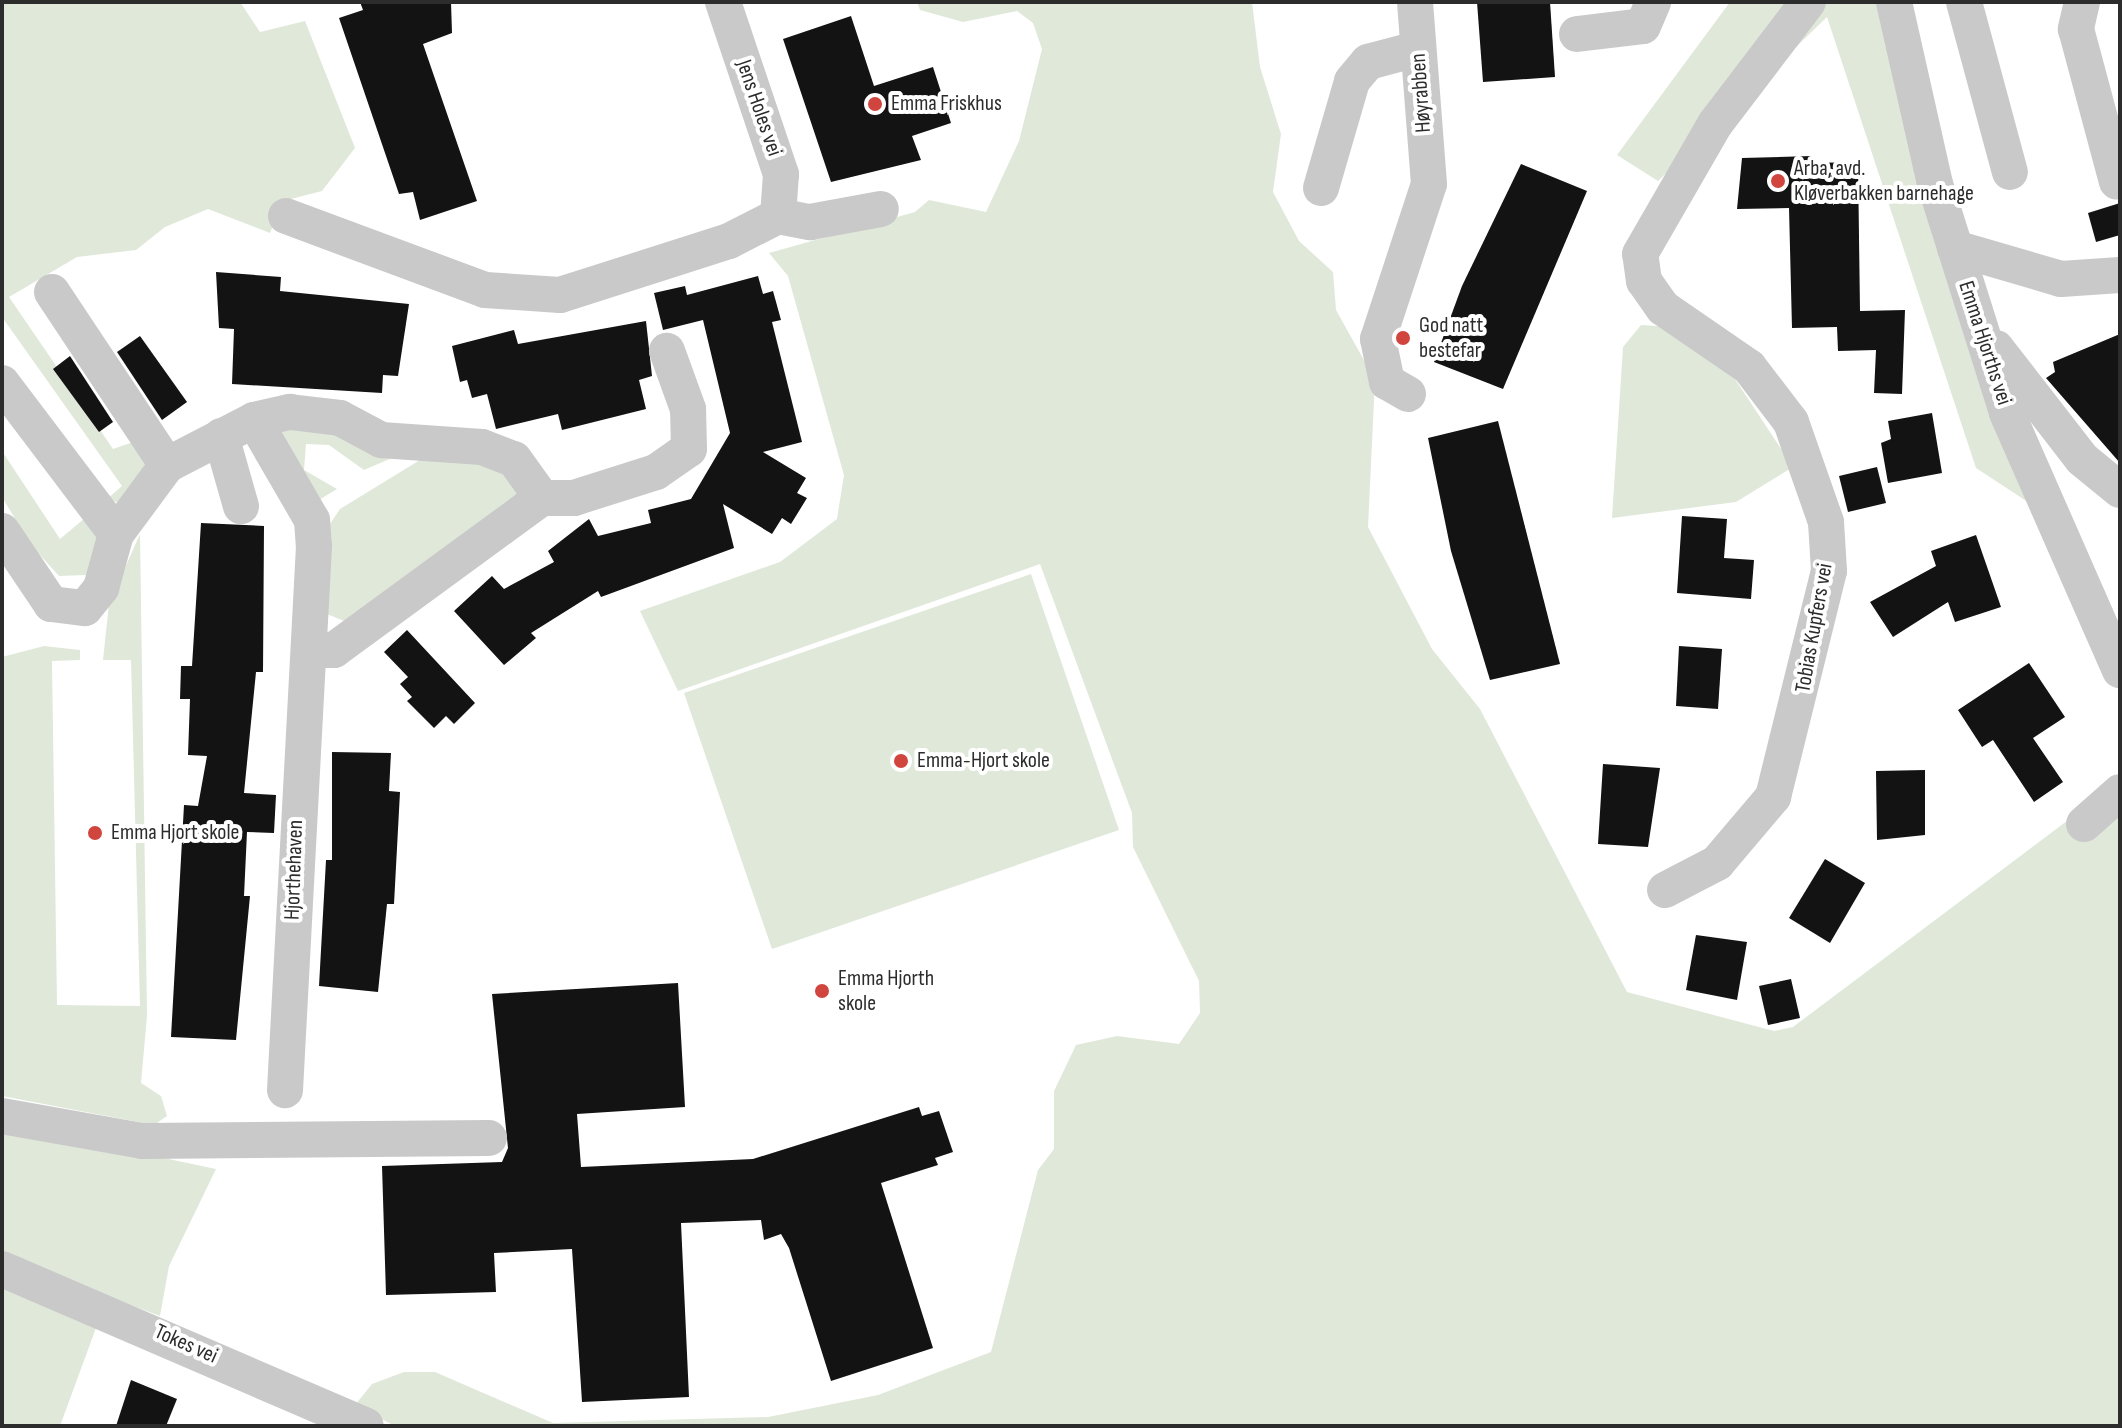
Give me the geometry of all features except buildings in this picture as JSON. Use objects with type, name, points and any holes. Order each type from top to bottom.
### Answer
[{"type":"street","name":"Jens Holes vei","points":[[724,2],[781,174],[778,216]]},
{"type":"street","name":"Høyrabben","points":[[1408,394],[1387,382],[1378,339],[1429,184],[1415,2]]},
{"type":"street","points":[[1577,34],[1643,26],[1653,2]]},
{"type":"street","name":"Tobias Kupfers vei","points":[[1665,890],[1717,863],[1773,797],[1829,571],[1826,522],[1791,422],[1749,367],[1663,308],[1644,281],[1640,254],[1715,124],[1808,2]]},
{"type":"street","name":"Emma Hjorths vei","points":[[1894,2],[1955,248],[2007,413],[2120,670]]},
{"type":"street","points":[[1964,2],[2010,172]]},
{"type":"street","points":[[2082,2],[2076,29],[2117,182]]},
{"type":"street","points":[[1321,188],[1352,81],[1368,62],[1417,49]]},
{"type":"street","points":[[286,216],[485,290],[560,295],[729,241],[778,216],[810,222],[881,209]]},
{"type":"street","points":[[1955,248],[2061,279],[2120,275]]},
{"type":"street","points":[[52,292],[167,465]]},
{"type":"street","points":[[1980,328],[2082,459],[2120,490]]},
{"type":"street","points":[[310,650],[334,650],[542,498],[574,498],[656,472],[689,449],[688,409],[667,351]]},
{"type":"street","points":[[2,383],[116,534]]},
{"type":"street","points":[[2,531],[51,604],[67,611],[85,608],[101,588],[116,534],[167,465],[254,420],[290,412],[340,418],[381,440],[482,447],[514,459],[542,498]]},
{"type":"street","name":"Hjorthehaven","points":[[254,420],[312,520],[310,650],[285,1090]]},
{"type":"street","points":[[221,436],[241,506]]},
{"type":"street","points":[[2084,824],[2120,792]]},
{"type":"street","points":[[2,1116],[142,1141],[489,1138]]},
{"type":"street","name":"Tokes vei","points":[[2,1269],[366,1426]]},
{"type":"shaded area","points":[[2,2],[240,2],[260,32],[305,21],[355,148],[322,191],[283,201],[270,233],[208,209],[165,227],[136,250],[77,257],[9,297],[113,449],[139,440],[148,458],[145,478],[122,503],[106,500],[122,486],[2,317]]},
{"type":"shaded area","points":[[917,2],[1252,2],[1260,67],[1281,134],[1273,192],[1299,241],[1333,272],[1336,310],[1375,380],[1368,527],[1432,649],[1480,709],[1627,992],[1774,1031],[1793,1027],[2120,781],[2120,1426],[395,1426],[355,1405],[372,1384],[404,1372],[435,1372],[553,1423],[768,1417],[878,1395],[991,1352],[1038,1170],[1054,1149],[1054,1091],[1076,1045],[1117,1036],[1179,1044],[1200,1013],[1199,981],[1133,847],[1132,813],[1040,564],[678,691],[640,611],[780,562],[837,519],[844,475],[788,276],[769,253],[915,212],[929,200],[986,212],[1019,141],[1042,49],[1033,23],[1017,11],[963,22],[920,10]]},
{"type":"shaded area","points":[[1730,2],[1880,2],[2040,510],[1976,468],[1827,17],[1658,181],[1617,155]]},
{"type":"shaded area","points":[[1641,325],[1673,327],[1733,376],[1793,467],[1736,502],[1612,518],[1623,347]]},
{"type":"shaded area","points":[[268,423],[336,425],[408,451],[364,470],[329,445],[306,444],[304,470],[337,489],[314,503]]},
{"type":"shaded area","points":[[2,451],[60,539],[85,518],[101,539],[86,575],[59,576],[31,545],[2,497]]},
{"type":"shaded area","points":[[433,452],[492,460],[516,479],[521,503],[349,623],[322,612],[324,533],[340,509]]},
{"type":"shaded area","points":[[140,534],[147,1016],[141,1083],[161,1096],[167,1116],[154,1125],[2,1096],[2,657],[44,646],[80,650],[80,660],[52,661],[57,1005],[140,1006],[131,660],[103,660],[109,604]]},
{"type":"shaded area","name":"Emma-Hjort skole","points":[[1031,574],[1119,830],[772,949],[684,693]]},
{"type":"shaded area","points":[[2,1124],[216,1169],[169,1266],[160,1316],[2,1257]]},
{"type":"shaded area","points":[[2,1284],[100,1317],[60,1426],[2,1426]]},
{"type":"place","name":"Emma Friskhus","points":[[875,104]]},
{"type":"place","name":"Arba, avd. Kløverbakken barnehage","points":[[1778,181]]},
{"type":"place","name":"God natt bestefar","points":[[1403,338]]},
{"type":"place","name":"Emma-Hjort skole","points":[[901,761]]},
{"type":"place","name":"Emma Hjort skole","points":[[95,833]]},
{"type":"place","name":"Emma Hjorth skole","points":[[822,991]]}]
